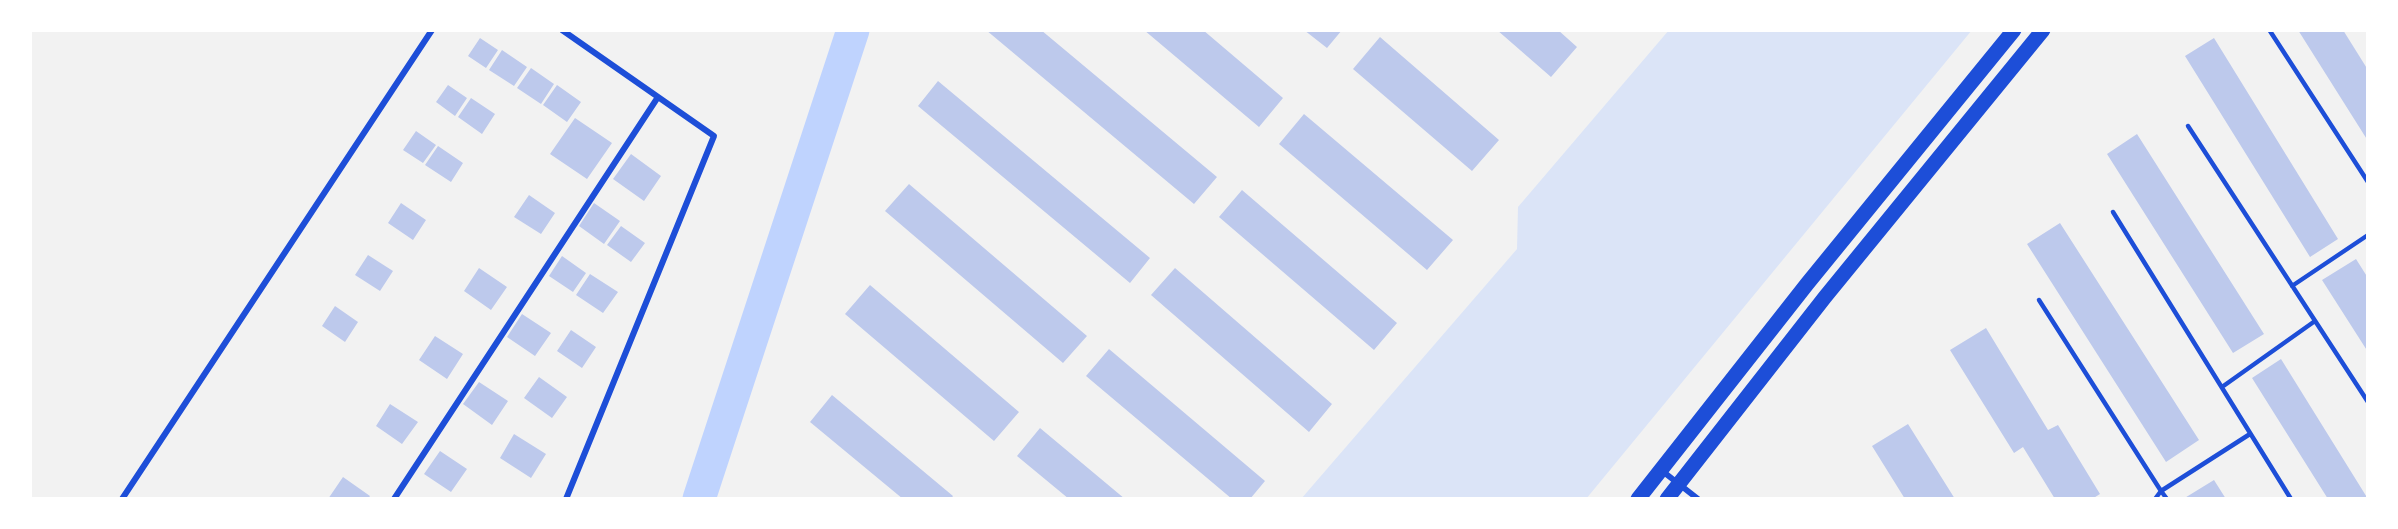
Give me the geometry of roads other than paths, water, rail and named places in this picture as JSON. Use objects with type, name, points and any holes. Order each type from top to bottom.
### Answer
[{"type":"main road","points":[[1638,499],[1807,284],[2014,30]]},
{"type":"main road","points":[[1667,499],[1825,297],[2043,30]]},
{"type":"street","points":[[122,499],[432,30]]},
{"type":"street","points":[[562,30],[714,136],[566,499]]},
{"type":"street","points":[[394,499],[658,97]]},
{"type":"street","points":[[1661,470],[1698,499]]},
{"type":"lane","points":[[2270,31],[2368,182]]},
{"type":"lane","points":[[2188,126],[2368,402]]},
{"type":"lane","points":[[2113,212],[2291,499]]},
{"type":"lane","points":[[2292,286],[2368,235]]},
{"type":"lane","points":[[2038,300],[2167,499]]},
{"type":"lane","points":[[2222,387],[2315,321]]},
{"type":"lane","points":[[2155,499],[2162,491],[2250,434]]},
{"type":"waterway","points":[[699,499],[853,30]]}]
